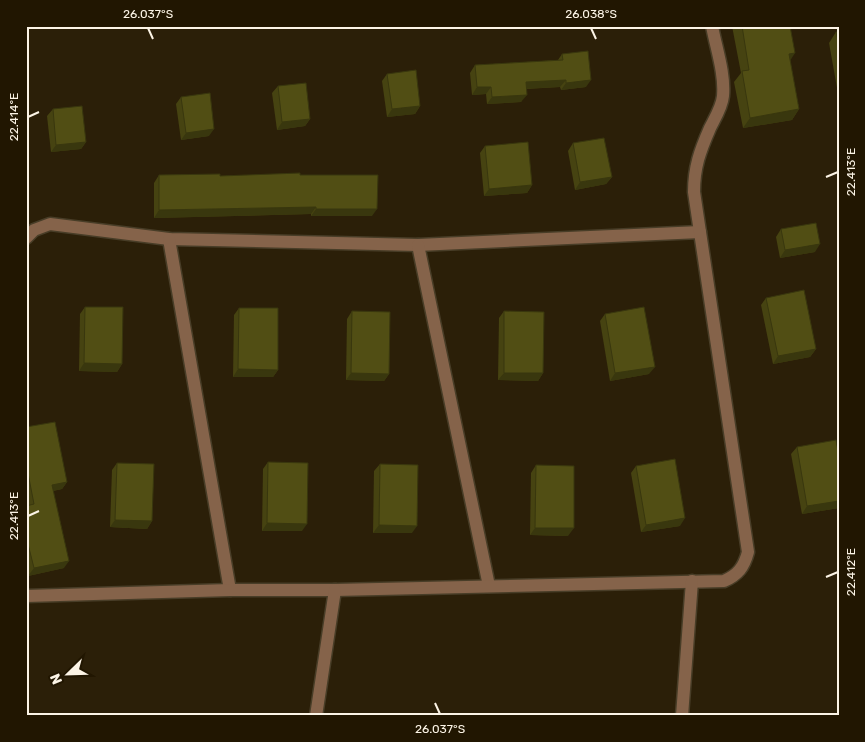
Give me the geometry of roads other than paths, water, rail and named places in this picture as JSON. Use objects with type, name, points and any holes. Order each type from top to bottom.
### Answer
[{"type":"street","points":[[26,596],[692,581],[732,578],[739,572],[748,552],[694,192],[694,174],[698,158],[719,110],[723,96],[712,26]]},
{"type":"street","points":[[26,238],[34,230],[50,224],[169,239],[418,245],[700,232]]},
{"type":"street","points":[[169,239],[230,590]]},
{"type":"street","points":[[418,245],[489,586]]},
{"type":"street","points":[[682,716],[692,581]]},
{"type":"street","points":[[316,716],[335,590]]}]
